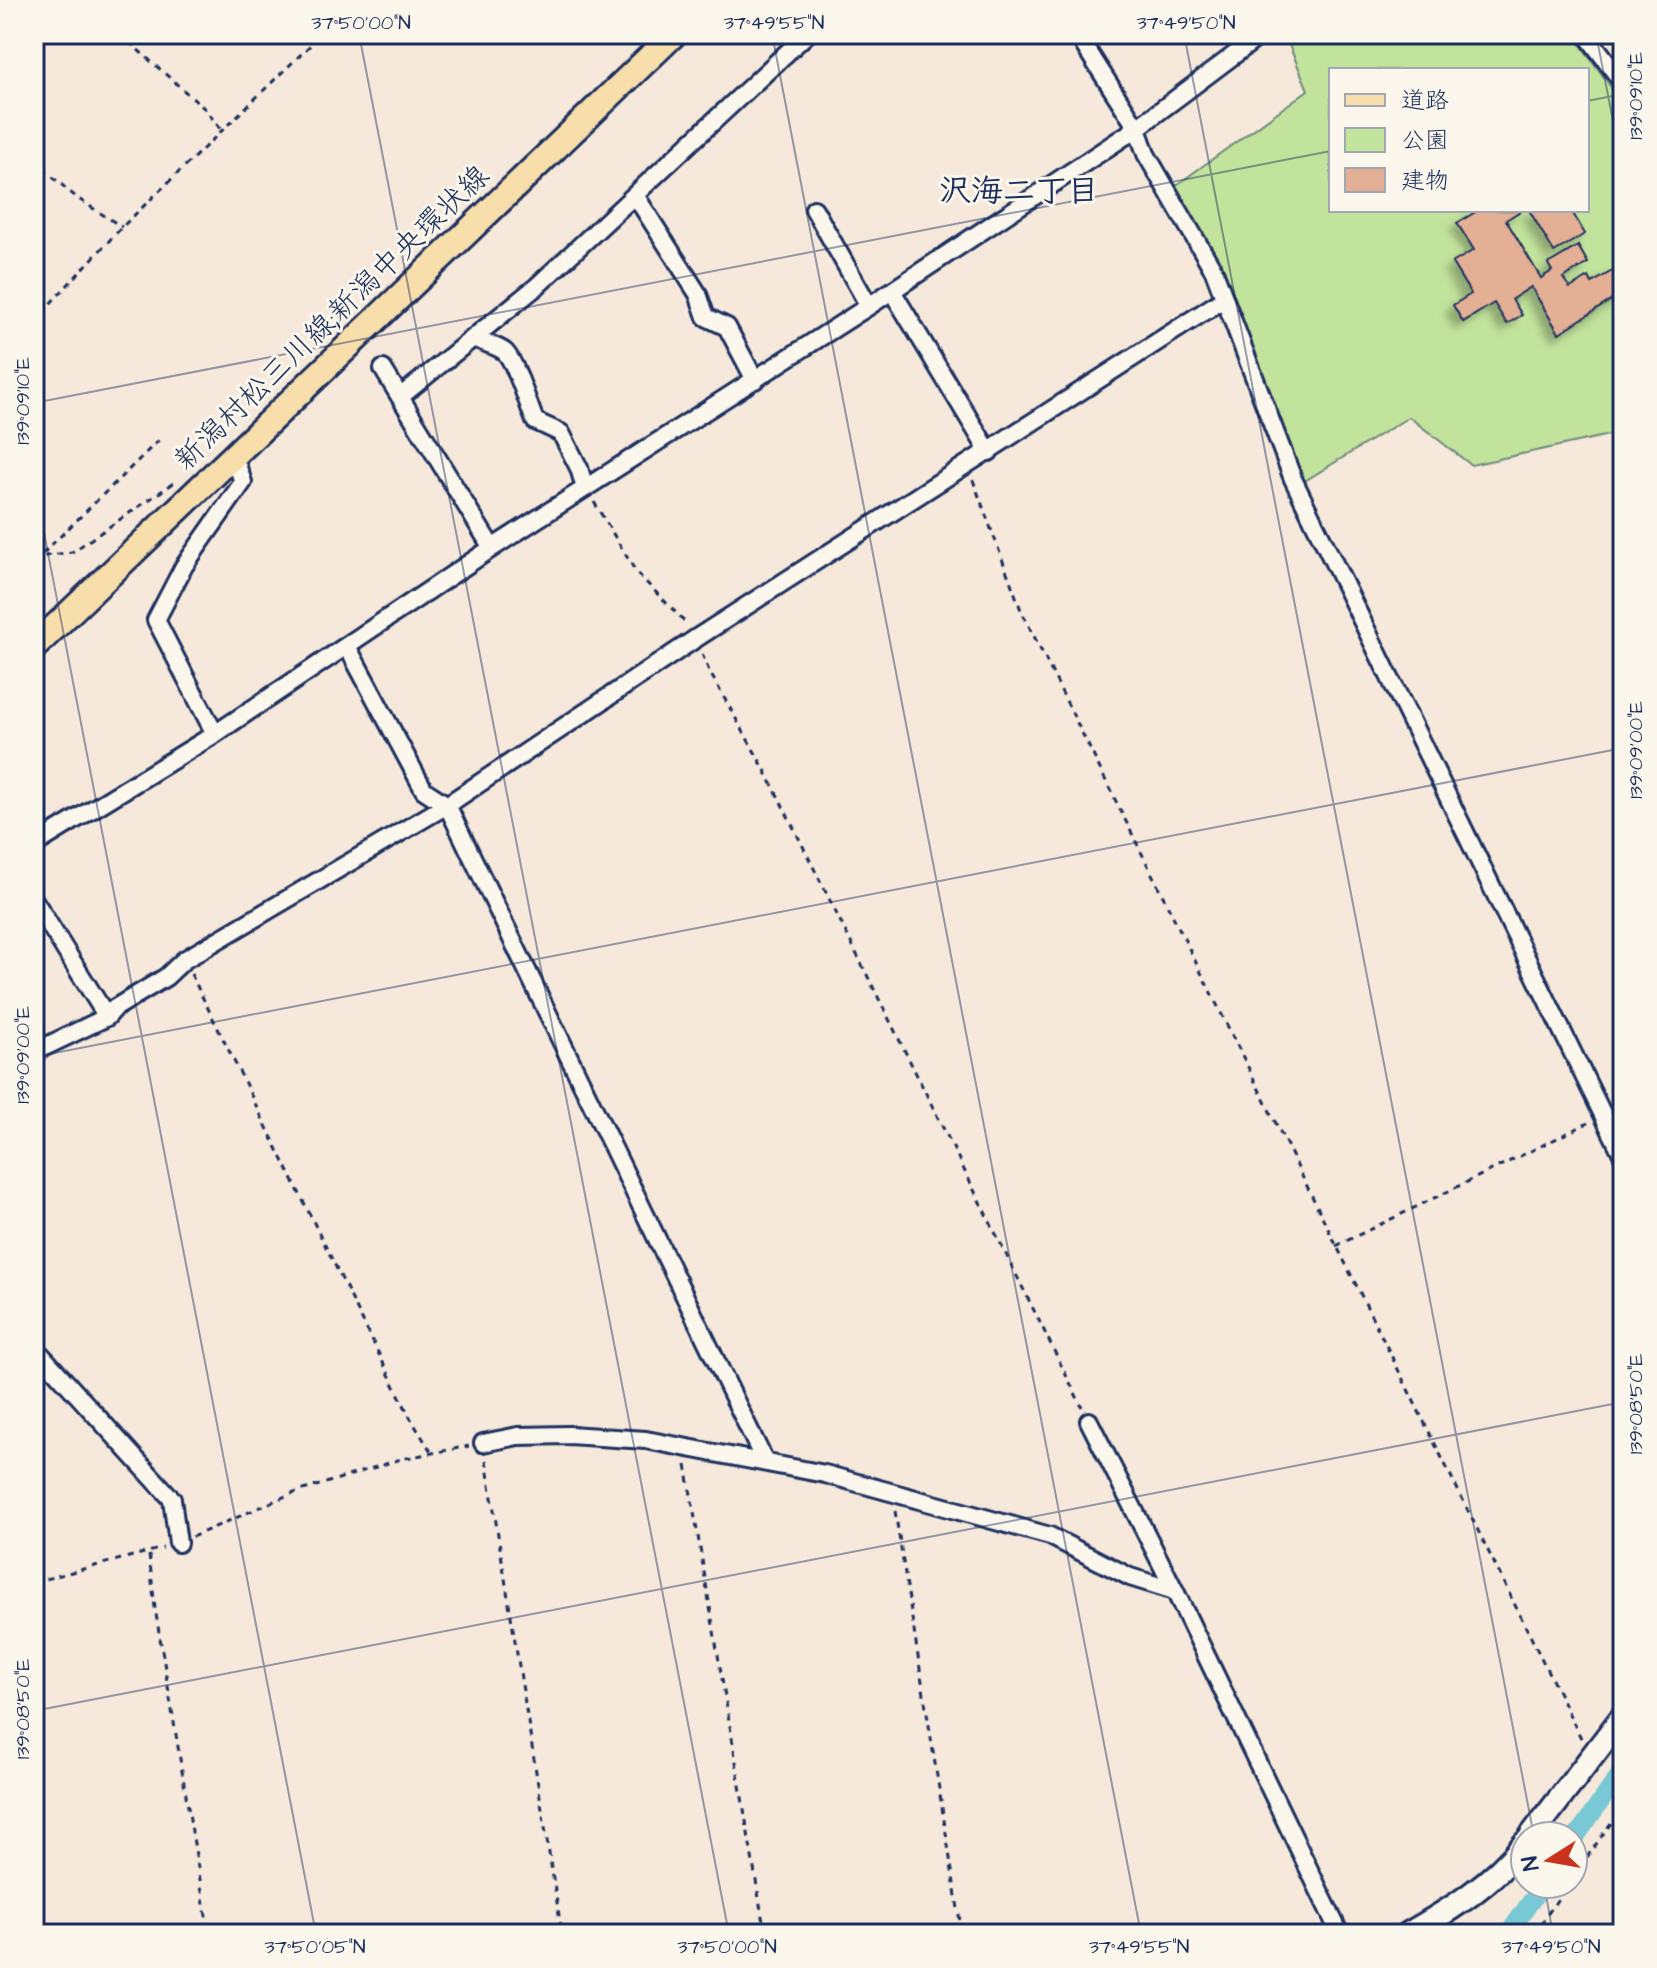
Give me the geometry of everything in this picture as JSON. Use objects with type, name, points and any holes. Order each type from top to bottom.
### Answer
[{"type":"main road","name":"新潟村松三川線;新潟中央環状線","points":[[34,647],[674,34]]},
{"type":"main road","points":[[1544,1820],[1623,1716]]},
{"type":"main road","points":[[1408,1934],[1460,1904],[1509,1862]]},
{"type":"street","points":[[400,397],[476,339],[807,34]]},
{"type":"street","points":[[1077,34],[1137,128],[1151,163],[1214,271],[1293,479],[1623,1156]]},
{"type":"street","points":[[34,845],[215,734],[492,548],[892,291],[1137,128],[1262,34]]},
{"type":"street","points":[[1586,34],[1623,83]]},
{"type":"street","points":[[635,195],[698,294],[706,317],[727,327],[755,380]]},
{"type":"street","points":[[814,209],[869,306]]},
{"type":"street","points":[[892,291],[989,452]]},
{"type":"street","points":[[34,1052],[107,1017],[115,1008],[166,977],[184,960],[447,805],[695,639],[1224,299]]},
{"type":"street","points":[[476,339],[504,352],[519,375],[522,392],[535,421],[561,433],[579,468],[585,488]]},
{"type":"street","points":[[383,369],[492,548]]},
{"type":"street","points":[[215,734],[156,620],[184,566],[243,482],[234,456]]},
{"type":"street","points":[[347,646],[424,790],[447,805],[765,1462]]},
{"type":"street","points":[[34,900],[107,1017]]},
{"type":"street","points":[[34,1347],[172,1499],[178,1543]]},
{"type":"street","points":[[1089,1421],[1175,1591],[1340,1934]]},
{"type":"street","points":[[483,1443],[518,1436],[569,1435],[646,1440],[825,1474],[1050,1536],[1130,1577],[1175,1591]]},
{"type":"path","points":[[120,34],[205,109],[222,131]]},
{"type":"path","points":[[34,321],[122,227],[322,34]]},
{"type":"path","points":[[34,161],[77,198],[122,227]]},
{"type":"path","points":[[34,562],[159,440]]},
{"type":"path","points":[[967,465],[1021,610],[1592,1759]]},
{"type":"path","points":[[34,553],[39,557],[72,552],[185,475]]},
{"type":"path","points":[[585,488],[636,572],[685,622],[695,639],[709,671],[765,770],[1089,1421]]},
{"type":"path","points":[[184,960],[412,1421],[432,1453]]},
{"type":"path","points":[[1336,1246],[1603,1116]]},
{"type":"path","points":[[34,1582],[149,1553],[288,1495],[401,1459],[483,1443],[562,1934]]},
{"type":"path","points":[[680,1447],[690,1477],[765,1934]]},
{"type":"path","points":[[893,1492],[962,1934]]},
{"type":"path","points":[[149,1553],[155,1608],[209,1934]]},
{"type":"path","points":[[1589,1854],[1623,1806]]},
{"type":"path","points":[[1534,1934],[1557,1900]]},
{"type":"green space","points":[[1304,34],[1573,34],[1623,104],[1623,432],[1471,465],[1409,417],[1303,482],[1223,279],[1171,189],[1308,90],[1289,45]]},
{"type":"building","points":[[1476,212],[1519,212],[1506,220],[1541,278],[1552,271],[1548,264],[1578,246],[1588,263],[1563,278],[1570,288],[1589,277],[1592,283],[1617,268],[1623,278],[1623,293],[1559,333],[1531,287],[1512,299],[1522,315],[1507,324],[1494,303],[1463,322],[1453,305],[1471,294],[1452,263],[1474,250],[1457,223]]},
{"type":"building","points":[[1530,212],[1572,212],[1585,234],[1554,252]]},
{"type":"waterway","points":[[1588,1820],[1623,1770]]},
{"type":"waterway","points":[[1508,1934],[1532,1900]]},
{"type":"district","name":"沢海二丁目","points":[[1019,191]]}]
